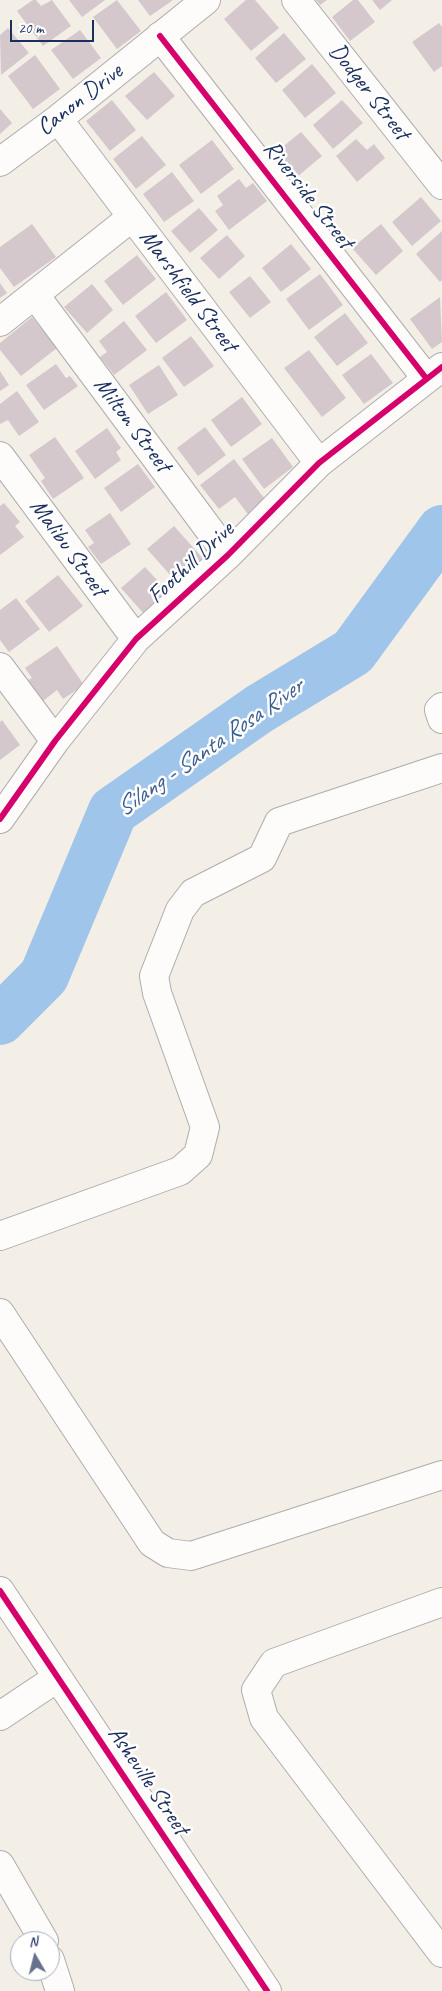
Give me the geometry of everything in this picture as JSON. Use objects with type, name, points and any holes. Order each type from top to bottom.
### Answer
[{"type":"street","name":"Canon Drive","points":[[0,162],[58,119],[206,0]]},
{"type":"street","name":"Dodger Street","points":[[296,0],[442,185]]},
{"type":"street","name":"Riverside Street","points":[[160,36],[434,373]]},
{"type":"street","name":"Marshfield Street","points":[[58,119],[319,463]]},
{"type":"street","points":[[0,322],[132,217]]},
{"type":"street","name":"Milton Street","points":[[35,295],[228,555]]},
{"type":"street","name":"Foothill Drive","points":[[0,819],[55,742],[136,639],[228,555],[319,463],[434,373]]},
{"type":"street","name":"Malibu Street","points":[[0,456],[136,639]]},
{"type":"street","points":[[0,667],[55,742]]},
{"type":"street","points":[[442,707],[439,710],[442,719]]},
{"type":"street","points":[[0,1236],[180,1171],[198,1155],[205,1127],[157,993],[154,976],[180,910],[194,893],[262,858],[279,822],[442,768]]},
{"type":"street","points":[[0,1313],[152,1543],[168,1553],[191,1556],[442,1475]]},
{"type":"street","name":"Asheville Street","points":[[0,1591],[264,1989]]},
{"type":"street","points":[[442,1602],[274,1663],[256,1690],[264,1718],[442,1953]]},
{"type":"street","points":[[0,1716],[57,1678]]},
{"type":"street","points":[[0,1865],[38,1931]]},
{"type":"building","points":[[33,0],[36,0],[41,6],[52,0],[71,26],[43,46],[17,11]]},
{"type":"building","points":[[69,0],[105,0],[82,17]]},
{"type":"building","points":[[117,0],[141,31],[117,49],[93,17]]},
{"type":"building","points":[[138,0],[173,0],[150,16]]},
{"type":"building","points":[[246,0],[255,0],[279,28],[251,51],[224,19]]},
{"type":"building","points":[[316,0],[327,0],[320,5]]},
{"type":"building","points":[[353,0],[358,0],[375,22],[350,41],[332,17]]},
{"type":"building","points":[[372,0],[392,0],[380,10]]},
{"type":"building","points":[[439,23],[442,27],[442,66],[434,72],[412,42]]},
{"type":"building","points":[[8,28],[29,53],[1,75],[0,35]]},
{"type":"building","points":[[80,30],[101,58],[73,79],[51,50]]},
{"type":"building","points":[[284,33],[306,59],[276,83],[255,58]]},
{"type":"building","points":[[35,55],[60,89],[33,109],[8,76]]},
{"type":"building","points":[[312,64],[336,93],[305,118],[282,90]]},
{"type":"building","points":[[154,72],[175,96],[147,120],[125,96]]},
{"type":"building","points":[[112,100],[136,130],[110,151],[86,121]]},
{"type":"building","points":[[342,100],[363,123],[333,149],[313,125]]},
{"type":"building","points":[[0,109],[12,123],[0,134]]},
{"type":"building","points":[[301,132],[322,156],[297,177],[275,153]]},
{"type":"building","points":[[142,136],[166,165],[136,189],[113,159]]},
{"type":"building","points":[[356,139],[367,150],[374,144],[385,158],[357,182],[336,156]]},
{"type":"building","points":[[212,140],[234,169],[201,194],[179,165]]},
{"type":"building","points":[[172,172],[194,201],[164,222],[143,194]]},
{"type":"building","points":[[239,179],[246,188],[253,183],[267,201],[229,230],[215,211],[223,205],[217,196]]},
{"type":"building","points":[[421,197],[441,221],[412,246],[392,222]]},
{"type":"building","points":[[199,208],[218,230],[190,253],[171,231]]},
{"type":"building","points":[[32,224],[56,257],[14,287],[0,268],[0,247]]},
{"type":"building","points":[[381,224],[403,251],[376,275],[352,248]]},
{"type":"building","points":[[442,231],[442,280],[440,282],[416,254]]},
{"type":"building","points":[[227,235],[245,256],[219,279],[200,258]]},
{"type":"building","points":[[291,244],[311,269],[281,292],[262,268]]},
{"type":"building","points":[[137,255],[156,279],[123,305],[104,281]]},
{"type":"building","points":[[320,274],[343,305],[309,330],[286,299]]},
{"type":"building","points":[[250,276],[271,302],[250,318],[229,292]]},
{"type":"building","points":[[0,283],[7,293],[0,298]]},
{"type":"building","points":[[92,284],[113,310],[87,333],[64,307]]},
{"type":"building","points":[[166,292],[187,320],[156,343],[135,316]]},
{"type":"building","points":[[440,297],[442,342],[432,349],[410,319]]},
{"type":"building","points":[[345,313],[368,343],[337,366],[314,337]]},
{"type":"building","points":[[32,317],[57,348],[21,376],[0,350],[0,343]]},
{"type":"building","points":[[124,321],[147,350],[114,375],[100,357],[107,352],[99,341]]},
{"type":"building","points":[[191,336],[214,366],[184,387],[162,358]]},
{"type":"building","points":[[309,350],[346,398],[322,417],[284,368]]},
{"type":"building","points":[[371,354],[393,383],[364,404],[342,375]]},
{"type":"building","points":[[56,364],[66,378],[70,376],[78,386],[44,410],[26,385]]},
{"type":"building","points":[[159,365],[178,395],[148,414],[129,385]]},
{"type":"building","points":[[0,371],[9,385],[0,391]]},
{"type":"building","points":[[17,391],[39,422],[19,436],[8,420],[0,424],[0,404]]},
{"type":"building","points":[[242,397],[262,424],[231,447],[211,420]]},
{"type":"building","points":[[205,427],[226,455],[198,476],[177,448]]},
{"type":"building","points":[[107,428],[121,448],[116,452],[121,460],[95,479],[75,451]]},
{"type":"building","points":[[55,437],[84,478],[53,499],[41,481],[45,478],[29,455]]},
{"type":"building","points":[[272,438],[293,467],[264,489],[242,459]]},
{"type":"building","points":[[234,459],[268,503],[250,517],[235,497],[219,509],[200,485]]},
{"type":"building","points":[[138,464],[155,487],[121,512],[104,488]]},
{"type":"building","points":[[4,503],[20,522],[15,526],[24,537],[0,555],[0,506]]},
{"type":"building","points":[[110,513],[131,544],[101,564],[88,547],[94,543],[85,530]]},
{"type":"building","points":[[174,526],[206,562],[179,585],[147,549]]},
{"type":"building","points":[[145,567],[169,593],[144,614],[121,588]]},
{"type":"building","points":[[58,575],[83,606],[49,632],[25,601]]},
{"type":"building","points":[[16,598],[40,629],[9,652],[0,640],[0,610]]},
{"type":"building","points":[[57,646],[84,685],[63,699],[57,690],[43,701],[28,680],[32,678],[25,668]]},
{"type":"building","points":[[2,720],[20,745],[0,760],[0,722]]},
{"type":"waterway","name":"Silang - Santa Rosa River","points":[[0,1020],[44,976],[113,811],[259,709],[353,652],[442,530]]},
{"type":"cycle path","points":[[160,36],[426,378]]},
{"type":"cycle path","points":[[0,819],[55,741],[136,639],[228,555],[319,463],[442,367]]},
{"type":"cycle path","points":[[0,1591],[267,1991]]}]
